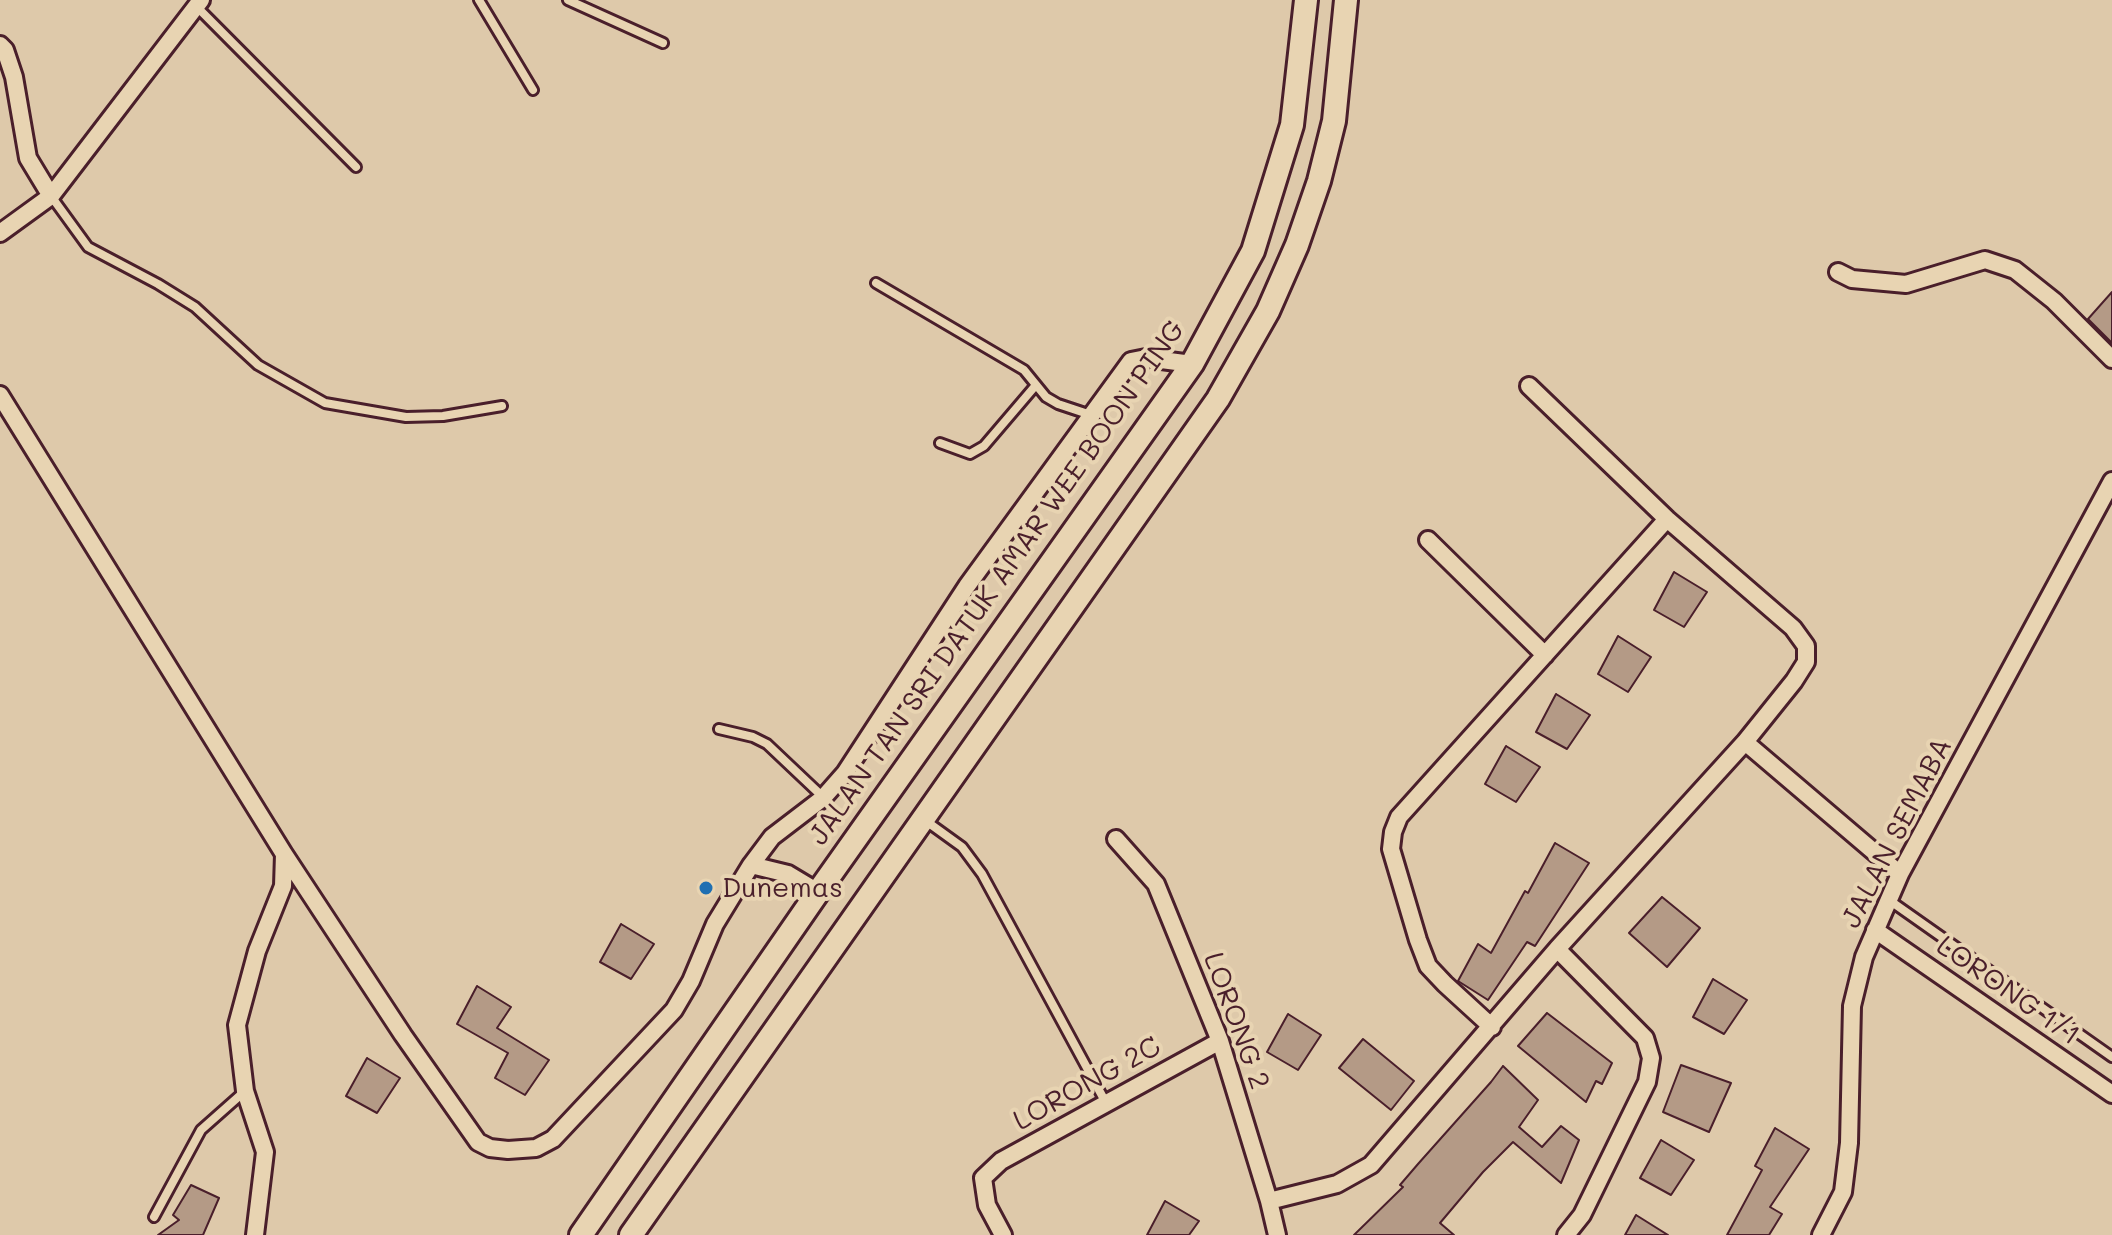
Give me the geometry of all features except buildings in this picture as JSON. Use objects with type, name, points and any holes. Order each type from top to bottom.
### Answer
[{"type":"main road","name":"JALAN TAN SRI DATUK AMAR WEE BOON PING","points":[[581,1235],[818,892],[1192,364],[1253,251],[1292,125],[1306,0]]},
{"type":"main road","points":[[631,1235],[1218,399],[1268,311],[1297,245],[1319,181],[1334,121],[1346,0]]},
{"type":"street","points":[[0,233],[51,196],[199,4]]},
{"type":"street","points":[[0,45],[5,50],[14,77],[28,158],[51,196]]},
{"type":"street","points":[[1838,272],[1852,279],[1906,284],[1985,260],[2015,270],[2054,301],[2112,359]]},
{"type":"street","points":[[0,395],[284,854],[403,1035],[478,1142],[490,1148],[508,1150],[536,1148],[553,1139],[674,1010],[691,981],[715,924],[751,865],[772,837],[823,798],[845,773],[967,586],[1131,361],[1146,358],[1192,364]]},
{"type":"street","points":[[1269,1201],[1337,1184],[1371,1165],[1557,949],[1745,742],[1806,662],[1806,646],[1793,628],[1667,519],[1529,386]]},
{"type":"street","name":"JALAN SEMABA","points":[[1821,1235],[1843,1192],[1849,1143],[1852,1006],[1864,957],[1900,874],[2112,481]]},
{"type":"street","points":[[1492,1027],[1428,966],[1391,849],[1393,832],[1399,817],[1667,519]]},
{"type":"street","points":[[1428,540],[1545,655]]},
{"type":"street","points":[[1745,742],[1900,874]]},
{"type":"street","name":"LORONG 2","points":[[1116,839],[1156,884],[1220,1041],[1277,1235]]},
{"type":"street","points":[[255,1235],[265,1152],[245,1091],[237,1025],[257,951],[283,886],[284,854]]},
{"type":"street","points":[[751,865],[788,874],[818,892]]},
{"type":"street","name":"LORONG 1/1","points":[[1875,930],[2112,1094]]},
{"type":"street","points":[[1557,949],[1645,1038],[1651,1058],[1647,1082],[1582,1215],[1566,1235]]},
{"type":"street","name":"LORONG 2C","points":[[1003,1235],[987,1205],[983,1178],[1001,1161],[1220,1041]]},
{"type":"lane","points":[[479,0],[533,90]]},
{"type":"lane","points":[[568,0],[663,43]]},
{"type":"lane","points":[[199,4],[356,167]]},
{"type":"lane","points":[[51,196],[88,247],[195,307],[258,365],[325,403],[406,417],[443,416],[502,406]]},
{"type":"lane","points":[[876,283],[1024,370],[1046,397],[1091,415]]},
{"type":"lane","points":[[940,443],[970,454],[984,446],[1036,385]]},
{"type":"lane","points":[[719,729],[753,737],[767,744],[823,798]]},
{"type":"lane","points":[[922,818],[962,847],[982,874],[1106,1103]]},
{"type":"lane","points":[[1889,900],[2112,1057]]},
{"type":"lane","points":[[154,1217],[201,1130],[245,1091]]},
{"type":"place","name":"Dunemas","points":[[706,888]]}]
